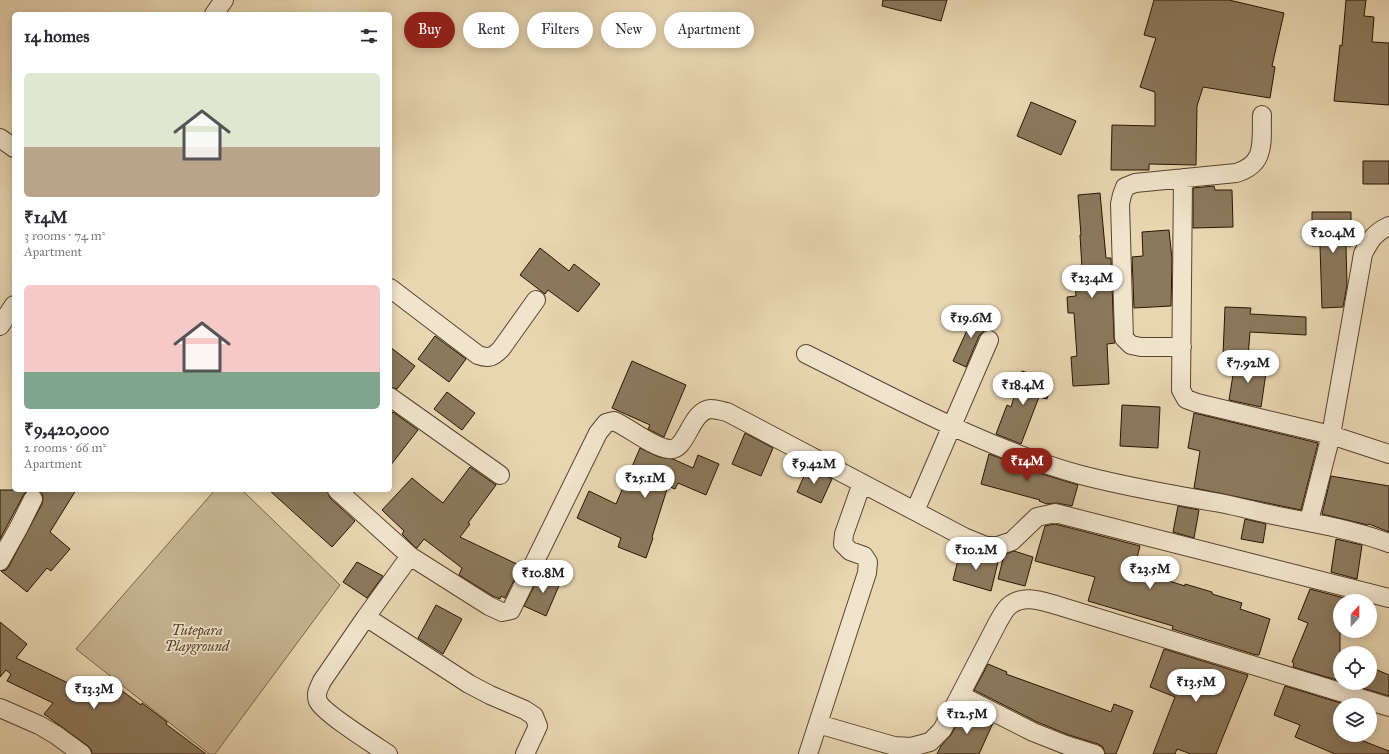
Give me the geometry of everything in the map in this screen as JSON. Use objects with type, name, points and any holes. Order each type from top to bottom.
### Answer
[{"type":"street","points":[[215,12],[224,0]]},
{"type":"street","points":[[1182,347],[1141,348],[1132,345],[1124,338],[1120,204],[1122,195],[1125,187],[1135,183],[1236,173],[1247,170],[1254,164],[1260,153],[1262,115]]},
{"type":"street","points":[[0,138],[12,147]]},
{"type":"street","points":[[1183,178],[1182,390],[1186,399],[1331,435],[1389,454]]},
{"type":"street","points":[[1310,521],[1331,435],[1363,254],[1369,242],[1379,231],[1389,226]]},
{"type":"street","points":[[392,290],[478,355],[486,358],[494,356],[501,349],[536,300]]},
{"type":"street","points":[[0,326],[12,308]]},
{"type":"street","points":[[915,511],[989,340]]},
{"type":"street","points":[[806,354],[952,426],[1027,457],[1079,474],[1124,486],[1329,525],[1389,543]]},
{"type":"street","points":[[392,399],[500,475]]},
{"type":"street","points":[[339,492],[410,556],[489,606],[502,612],[511,610],[598,433],[606,423],[614,421],[658,446],[671,450],[679,446],[700,413],[711,409],[727,412],[964,537],[986,546],[998,546],[1012,541],[1037,517],[1054,513],[1389,598]]},
{"type":"street","points":[[808,754],[867,573],[868,562],[864,556],[850,551],[843,544],[844,534],[862,483]]},
{"type":"street","points":[[0,561],[33,499]]},
{"type":"street","points":[[388,754],[330,714],[318,703],[317,692],[322,681],[410,556]]},
{"type":"street","points":[[818,724],[894,746],[912,747],[930,742],[942,730],[998,622],[1009,606],[1020,600],[1033,599],[1389,707]]},
{"type":"street","points":[[366,617],[469,684],[525,710],[534,716],[538,726],[525,754]]},
{"type":"street","points":[[960,695],[1033,732],[1066,745],[1095,754]]},
{"type":"street","points":[[0,708],[39,725],[56,735],[82,754]]},
{"type":"green space","name":"Tutepara Playground","points":[[213,492],[244,492],[340,585],[215,754],[209,754],[76,649]]},
{"type":"building","points":[[883,0],[947,0],[941,21],[882,6]]},
{"type":"building","points":[[1154,0],[1229,0],[1284,13],[1272,66],[1275,67],[1270,98],[1203,87],[1197,106],[1196,165],[1149,164],[1149,170],[1111,170],[1112,125],[1155,126],[1155,92],[1140,87],[1156,38],[1144,35]]},
{"type":"building","points":[[1346,0],[1366,0],[1364,16],[1374,17],[1372,42],[1389,43],[1389,105],[1334,101],[1340,45],[1342,46]]},
{"type":"building","points":[[1031,102],[1076,121],[1061,155],[1017,136]]},
{"type":"building","points":[[1363,161],[1389,161],[1389,184],[1363,184]]},
{"type":"building","points":[[1214,186],[1215,190],[1232,190],[1233,227],[1193,228],[1193,188]]},
{"type":"building","points":[[1100,193],[1106,258],[1111,258],[1115,343],[1107,344],[1109,384],[1073,386],[1071,357],[1077,356],[1074,313],[1068,313],[1067,297],[1076,296],[1074,268],[1082,268],[1078,195]]},
{"type":"building","points":[[1312,212],[1351,212],[1351,246],[1346,246],[1347,285],[1343,307],[1322,308],[1320,246],[1312,246]]},
{"type":"building","points":[[1169,230],[1172,259],[1171,306],[1134,308],[1132,257],[1143,256],[1142,232]]},
{"type":"building","points":[[540,248],[569,271],[574,264],[600,284],[578,312],[548,290],[545,294],[520,275]]},
{"type":"building","points":[[1225,307],[1251,308],[1250,314],[1306,317],[1306,335],[1250,332],[1248,357],[1223,355]]},
{"type":"building","points":[[975,313],[990,319],[984,331],[979,336],[966,367],[953,361]]},
{"type":"building","points":[[435,336],[466,359],[449,382],[418,359]]},
{"type":"building","points":[[392,349],[415,366],[397,389],[392,388]]},
{"type":"building","points":[[632,361],[686,385],[664,437],[648,429],[650,425],[612,408]]},
{"type":"building","points":[[1235,362],[1267,366],[1261,407],[1229,400]]},
{"type":"building","points":[[1022,371],[1053,381],[1047,399],[1039,397],[1021,444],[996,434],[1007,405],[1011,407]]},
{"type":"building","points":[[447,392],[475,413],[462,430],[434,409]]},
{"type":"building","points":[[1122,405],[1160,407],[1158,448],[1120,446]]},
{"type":"building","points":[[393,412],[418,430],[392,463]]},
{"type":"building","points":[[1194,413],[1318,443],[1301,510],[1194,488],[1200,451],[1188,448]]},
{"type":"building","points":[[745,433],[773,448],[761,476],[732,464]]},
{"type":"building","points":[[640,448],[659,457],[673,459],[693,468],[698,455],[719,464],[706,495],[678,483],[675,489],[668,486],[646,558],[618,547],[621,538],[577,518],[589,491],[616,504]]},
{"type":"building","points":[[989,454],[1042,474],[1078,485],[1072,506],[1057,503],[1047,504],[1039,501],[1040,500],[981,484]]},
{"type":"building","points":[[470,467],[496,485],[468,523],[470,524],[460,537],[521,566],[505,598],[501,596],[500,599],[493,596],[459,575],[462,568],[424,539],[416,548],[402,534],[404,531],[382,510],[412,478],[443,503]]},
{"type":"building","points":[[808,467],[832,479],[821,503],[797,492]]},
{"type":"building","points":[[1331,476],[1389,486],[1389,532],[1369,524],[1322,514]]},
{"type":"building","points":[[0,490],[26,492],[24,494],[0,539]]},
{"type":"building","points":[[41,492],[75,492],[50,532],[70,549],[51,571],[47,568],[27,592],[1,571],[6,570],[9,566],[42,504],[42,493]]},
{"type":"building","points":[[271,492],[328,492],[330,498],[355,521],[332,547]]},
{"type":"building","points":[[1178,506],[1199,510],[1194,538],[1173,532]]},
{"type":"building","points":[[1245,519],[1266,524],[1263,543],[1241,539]]},
{"type":"building","points":[[1055,524],[1140,546],[1134,570],[1185,586],[1185,584],[1212,592],[1212,594],[1242,603],[1240,609],[1270,619],[1259,655],[1172,629],[1173,626],[1088,601],[1095,577],[1035,561],[1045,526]]},
{"type":"building","points":[[1336,539],[1362,545],[1357,579],[1331,572]]},
{"type":"building","points":[[1014,551],[1033,557],[1025,586],[998,579],[1004,555]]},
{"type":"building","points":[[960,552],[998,562],[991,591],[953,580]]},
{"type":"building","points":[[357,562],[383,576],[367,598],[343,582]]},
{"type":"building","points":[[541,573],[561,581],[546,616],[524,606]]},
{"type":"building","points":[[1310,589],[1333,595],[1333,638],[1340,638],[1340,646],[1333,646],[1333,679],[1293,667],[1294,663],[1292,662],[1308,623],[1298,619]]},
{"type":"building","points":[[436,605],[462,619],[443,654],[418,638]]},
{"type":"building","points":[[0,622],[27,644],[16,658],[68,683],[71,679],[97,698],[109,681],[141,705],[142,703],[167,722],[166,724],[206,754],[92,754],[91,749],[88,746],[44,714],[53,703],[7,681],[11,674],[6,670],[0,677]]},
{"type":"building","points":[[1164,649],[1248,675],[1216,754],[1191,754],[1177,749],[1175,754],[1153,754],[1175,697],[1150,687]]},
{"type":"building","points":[[988,664],[1007,672],[1006,674],[1111,712],[1114,704],[1133,711],[1116,754],[1105,754],[1103,747],[1098,744],[1069,735],[1037,722],[974,690]]},
{"type":"building","points":[[1377,670],[1389,675],[1389,696],[1369,690],[1377,690]]},
{"type":"building","points":[[1285,686],[1333,701],[1333,742],[1366,742],[1389,751],[1389,754],[1335,754],[1295,737],[1300,725],[1274,715]]},
{"type":"building","points":[[965,709],[993,723],[979,754],[937,754],[941,746],[951,735]]}]
